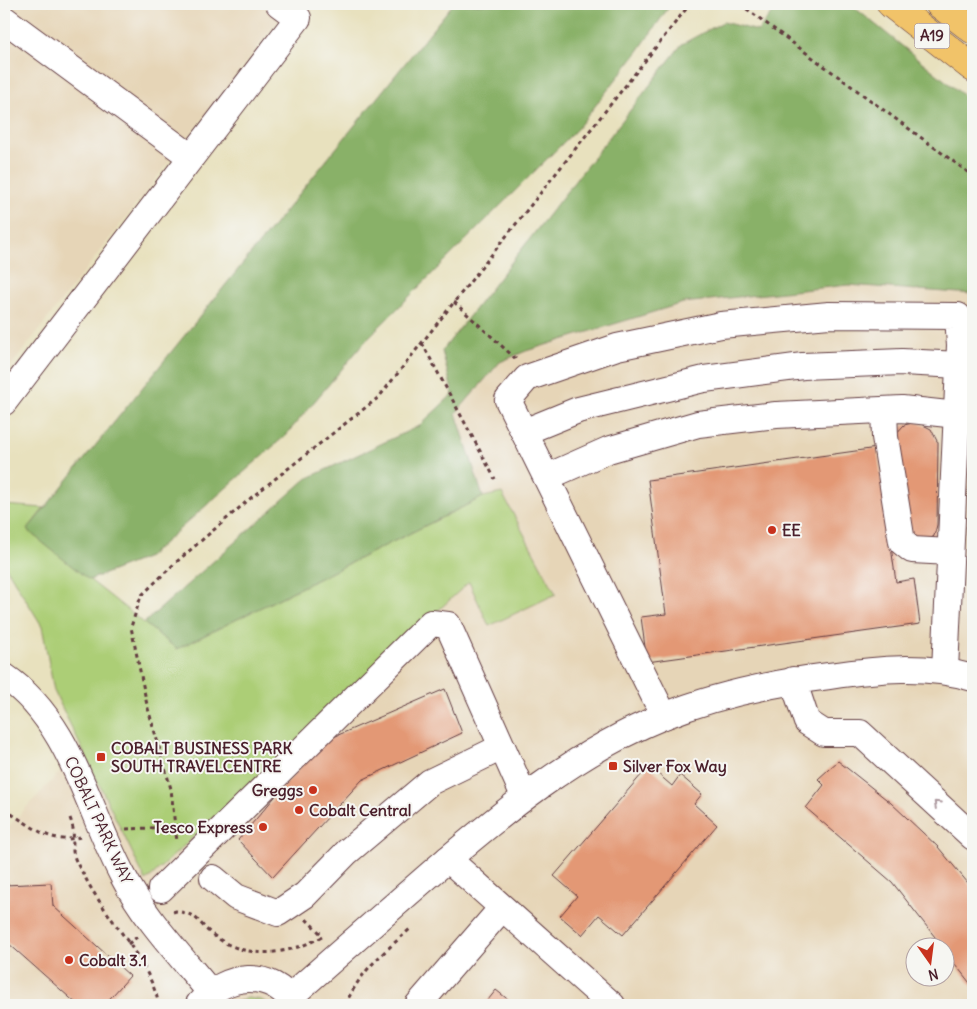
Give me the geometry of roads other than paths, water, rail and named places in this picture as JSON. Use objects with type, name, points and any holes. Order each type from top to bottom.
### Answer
[{"type":"highway","name":"A19","points":[[891,4],[973,68]]},
{"type":"highway","name":"A19","points":[[939,4],[973,30]]},
{"type":"street","points":[[4,402],[191,157],[288,11]]},
{"type":"street","points":[[4,19],[191,157]]},
{"type":"street","points":[[664,716],[508,400],[527,378],[617,347],[721,325],[829,314],[958,316],[959,365],[945,670]]},
{"type":"street","points":[[524,432],[578,410],[704,379],[803,366],[902,362],[959,365]]},
{"type":"street","points":[[547,478],[608,450],[698,424],[776,415],[902,409],[957,415]]},
{"type":"street","points":[[884,410],[885,437],[902,542],[912,550],[950,552]]},
{"type":"street","points":[[161,889],[431,624],[448,625],[524,796]]},
{"type":"street","points":[[204,999],[229,981],[251,978],[273,984],[293,1001],[448,859],[524,796],[596,752],[664,716],[705,702],[793,680],[894,668],[945,670],[973,678]]},
{"type":"street","name":"COBALT PARK WAY","points":[[4,676],[23,692],[58,735],[124,878],[204,999]]},
{"type":"street","points":[[793,680],[807,722],[824,733],[860,733],[973,837]]},
{"type":"street","points":[[213,878],[236,897],[278,913],[306,895],[347,852],[430,782],[502,747]]},
{"type":"street","points":[[448,859],[612,1005]]},
{"type":"street","points":[[418,1005],[502,908]]},
{"type":"place","name":"EE","points":[[772,530]]},
{"type":"place","name":"COBALT BUSINESS PARK SOUTH TRAVELCENTRE","points":[[101,757]]},
{"type":"place","name":"Silver Fox Way","points":[[613,766]]},
{"type":"place","name":"Greggs","points":[[313,790]]},
{"type":"place","name":"Cobalt Central","points":[[299,810]]},
{"type":"place","name":"Tesco Express","points":[[263,827]]},
{"type":"place","name":"Cobalt 3.1","points":[[69,960]]}]
